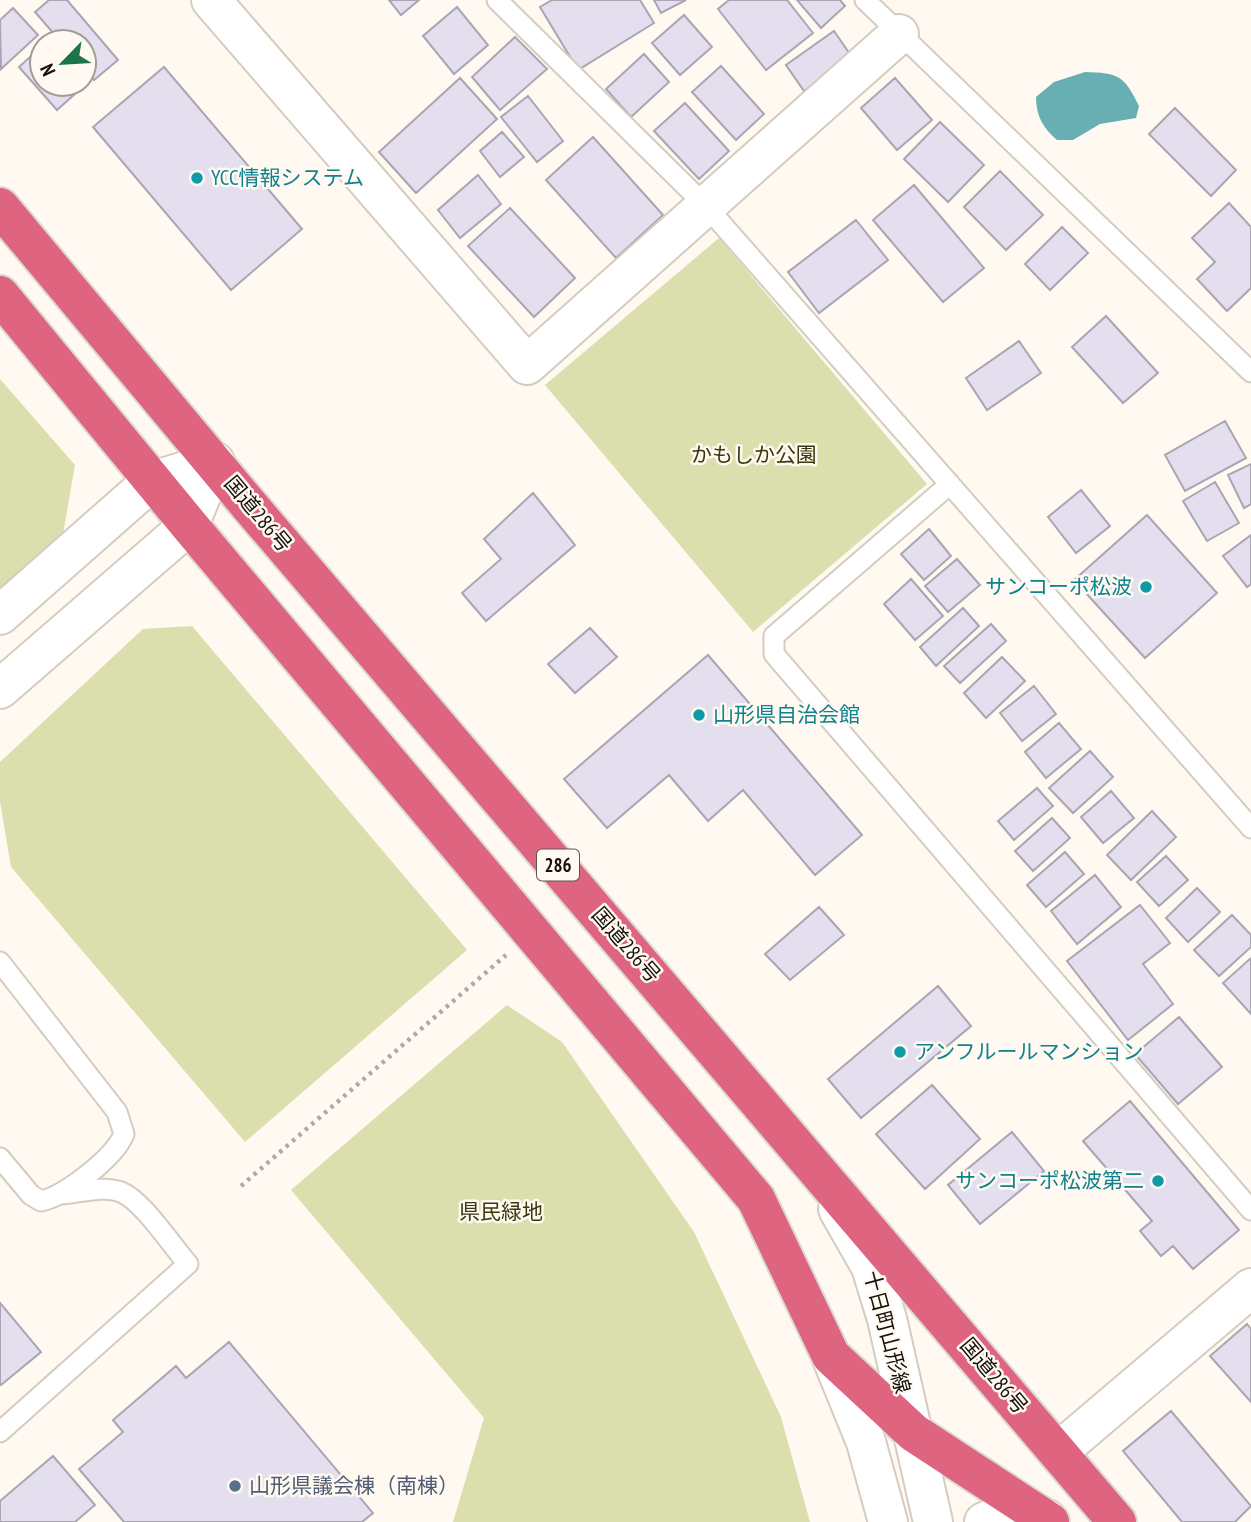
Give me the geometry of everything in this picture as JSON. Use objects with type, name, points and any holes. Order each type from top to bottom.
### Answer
[{"type":"highway","name":"国道286号","points":[[0,207],[1117,1522]]},
{"type":"highway","points":[[0,295],[189,526],[756,1199],[831,1356],[914,1433],[1049,1520]]},
{"type":"street","points":[[211,0],[527,365],[899,34]]},
{"type":"street","points":[[0,615],[152,481],[215,462]]},
{"type":"street","points":[[0,689],[189,526],[215,462]]},
{"type":"street","name":"十日町山形線","points":[[807,1156],[871,1267],[887,1319],[933,1522]]},
{"type":"street","points":[[1058,1452],[1251,1288]]},
{"type":"street","points":[[831,1356],[866,1442],[888,1522]]},
{"type":"street","points":[[985,1522],[1005,1513],[1049,1520]]},
{"type":"lane","points":[[497,0],[706,206],[1251,828]]},
{"type":"lane","points":[[865,0],[1251,372]]},
{"type":"lane","points":[[950,484],[774,636],[774,654],[1251,1210]]},
{"type":"lane","points":[[0,962],[122,1123],[124,1134],[120,1143],[61,1194]]},
{"type":"lane","points":[[0,1158],[31,1195],[41,1202],[61,1194],[107,1190],[121,1192],[136,1202],[188,1264],[0,1432]]},
{"type":"path","points":[[241,1185],[531,933]]},
{"type":"green space","name":"かもしか公園","points":[[719,238],[927,484],[753,632],[545,385]]},
{"type":"green space","points":[[0,379],[75,465],[62,540],[0,594]]},
{"type":"green space","points":[[192,626],[467,950],[245,1142],[11,867],[0,801],[0,762],[143,629]]},
{"type":"green space","name":"県民緑地","points":[[507,1005],[562,1042],[694,1232],[781,1417],[810,1522],[453,1522],[484,1418],[291,1190]]},
{"type":"water","points":[[1085,72],[1113,75],[1124,82],[1139,106],[1136,118],[1100,124],[1073,140],[1057,140],[1041,121],[1036,97],[1054,82]]},
{"type":"building","points":[[49,0],[67,0],[91,28],[49,28],[35,12]]},
{"type":"building","points":[[389,0],[419,0],[401,15]]},
{"type":"building","points":[[552,0],[640,0],[654,23],[578,70],[540,7]]},
{"type":"building","points":[[654,0],[686,0],[661,13]]},
{"type":"building","points":[[729,0],[787,0],[813,33],[766,70],[718,9]]},
{"type":"building","points":[[797,0],[840,0],[845,6],[821,28]]},
{"type":"building","points":[[457,7],[488,45],[454,74],[423,36]]},
{"type":"building","points":[[13,8],[32,28],[28,28],[28,44],[1,69],[0,20]]},
{"type":"building","points":[[684,15],[712,47],[680,75],[652,43]]},
{"type":"building","points":[[834,31],[852,57],[804,91],[786,65]]},
{"type":"building","points":[[98,36],[118,60],[98,77]]},
{"type":"building","points":[[515,37],[547,69],[500,110],[472,77]]},
{"type":"building","points":[[644,54],[669,82],[631,117],[606,89]]},
{"type":"building","points":[[28,59],[28,77],[19,67]]},
{"type":"building","points":[[721,66],[764,114],[736,140],[692,92]]},
{"type":"building","name":"YCC情報システム","points":[[164,67],[302,229],[231,290],[93,127]]},
{"type":"building","points":[[460,78],[497,119],[416,193],[379,152]]},
{"type":"building","points":[[895,78],[932,120],[897,150],[861,108]]},
{"type":"building","points":[[528,96],[563,141],[537,162],[501,117]]},
{"type":"building","points":[[46,98],[70,98],[57,110]]},
{"type":"building","points":[[685,103],[729,151],[699,179],[654,131]]},
{"type":"building","points":[[1175,108],[1236,170],[1211,196],[1149,134]]},
{"type":"building","points":[[940,122],[984,165],[948,202],[904,159]]},
{"type":"building","points":[[502,132],[524,157],[500,177],[480,151]]},
{"type":"building","points":[[593,137],[663,215],[616,258],[546,180]]},
{"type":"building","points":[[1000,171],[1043,215],[1006,250],[964,207]]},
{"type":"building","points":[[478,175],[501,204],[460,238],[438,210]]},
{"type":"building","points":[[914,185],[984,268],[943,302],[873,220]]},
{"type":"building","points":[[1229,203],[1251,227],[1251,288],[1227,311],[1197,279],[1215,262],[1192,238]]},
{"type":"building","points":[[510,208],[575,278],[534,317],[468,246]]},
{"type":"building","points":[[856,220],[888,260],[819,313],[788,272]]},
{"type":"building","points":[[1062,227],[1088,253],[1050,290],[1025,264]]},
{"type":"building","points":[[1106,316],[1158,373],[1123,403],[1072,347]]},
{"type":"building","points":[[1019,341],[1041,373],[987,410],[966,378]]},
{"type":"building","points":[[1225,421],[1246,458],[1185,491],[1165,455]]},
{"type":"building","points":[[1251,464],[1251,504],[1244,508],[1228,475]]},
{"type":"building","points":[[1215,482],[1239,523],[1207,541],[1183,501]]},
{"type":"building","points":[[1081,490],[1110,526],[1076,553],[1048,517]]},
{"type":"building","points":[[533,493],[575,545],[486,621],[462,593],[501,559],[484,539]]},
{"type":"building","name":"サンコーポ松波","points":[[1147,515],[1217,593],[1145,658],[1074,580]]},
{"type":"building","points":[[929,529],[951,556],[924,580],[901,554]]},
{"type":"building","points":[[1251,535],[1251,584],[1247,587],[1223,556]]},
{"type":"building","points":[[957,559],[980,585],[948,612],[925,586]]},
{"type":"building","points":[[911,579],[943,616],[915,640],[884,604]]},
{"type":"building","points":[[963,608],[979,626],[936,666],[920,647]]},
{"type":"building","points":[[991,624],[1006,641],[960,683],[944,666]]},
{"type":"building","points":[[590,628],[617,657],[575,693],[548,664]]},
{"type":"building","name":"山形県自治会館","points":[[708,655],[862,835],[815,875],[743,790],[708,821],[669,775],[607,828],[564,779]]},
{"type":"building","points":[[1002,657],[1025,681],[986,718],[964,693]]},
{"type":"building","points":[[1034,686],[1056,714],[1022,741],[1000,713]]},
{"type":"building","points":[[1059,723],[1081,749],[1046,778],[1025,752]]},
{"type":"building","points":[[1090,751],[1113,777],[1073,813],[1049,788]]},
{"type":"building","points":[[1037,788],[1053,806],[1014,840],[998,821]]},
{"type":"building","points":[[1111,791],[1134,818],[1103,843],[1081,817]]},
{"type":"building","points":[[1152,811],[1176,837],[1131,880],[1107,855]]},
{"type":"building","points":[[1052,818],[1070,838],[1033,871],[1015,851]]},
{"type":"building","points":[[1065,852],[1084,874],[1046,907],[1027,885]]},
{"type":"building","points":[[1166,856],[1188,880],[1159,906],[1137,882]]},
{"type":"building","points":[[1095,875],[1121,907],[1077,944],[1051,911]]},
{"type":"building","points":[[1197,888],[1220,912],[1188,942],[1166,918]]},
{"type":"building","points":[[1140,905],[1170,943],[1143,964],[1173,1004],[1128,1040],[1067,961]]},
{"type":"building","points":[[819,907],[844,935],[790,980],[765,954]]},
{"type":"building","points":[[1232,915],[1251,935],[1251,947],[1219,976],[1194,950]]},
{"type":"building","points":[[1251,958],[1251,1014],[1223,983]]},
{"type":"building","name":"アンフルールマンション","points":[[938,986],[971,1026],[861,1118],[828,1079]]},
{"type":"building","points":[[1179,1017],[1222,1067],[1178,1104],[1135,1054]]},
{"type":"building","points":[[932,1085],[980,1139],[925,1189],[876,1134]]},
{"type":"building","name":"サンコーポ松波第二","points":[[1130,1101],[1239,1230],[1193,1269],[1173,1246],[1161,1256],[1140,1231],[1152,1221],[1083,1141]]},
{"type":"building","points":[[1012,1132],[1044,1171],[980,1224],[948,1185]]},
{"type":"building","points":[[0,1303],[41,1352],[1,1385],[0,1383]]},
{"type":"building","points":[[1247,1324],[1251,1329],[1251,1402],[1210,1356]]},
{"type":"building","points":[[229,1342],[373,1513],[362,1522],[124,1522],[79,1469],[123,1432],[113,1420],[176,1366],[186,1378]]},
{"type":"building","points":[[1171,1411],[1251,1506],[1235,1522],[1182,1522],[1123,1451]]},
{"type":"building","points":[[53,1456],[95,1505],[75,1522],[0,1522],[0,1501]]},
{"type":"place","name":"YCC情報システム","points":[[197,178]]},
{"type":"place","name":"サンコーポ松波","points":[[1146,587]]},
{"type":"place","name":"山形県自治会館","points":[[699,715]]},
{"type":"place","name":"アンフルールマンション","points":[[900,1052]]},
{"type":"place","name":"サンコーポ松波第二","points":[[1158,1181]]},
{"type":"place","name":"山形県議会棟（南棟）","points":[[235,1486]]}]
